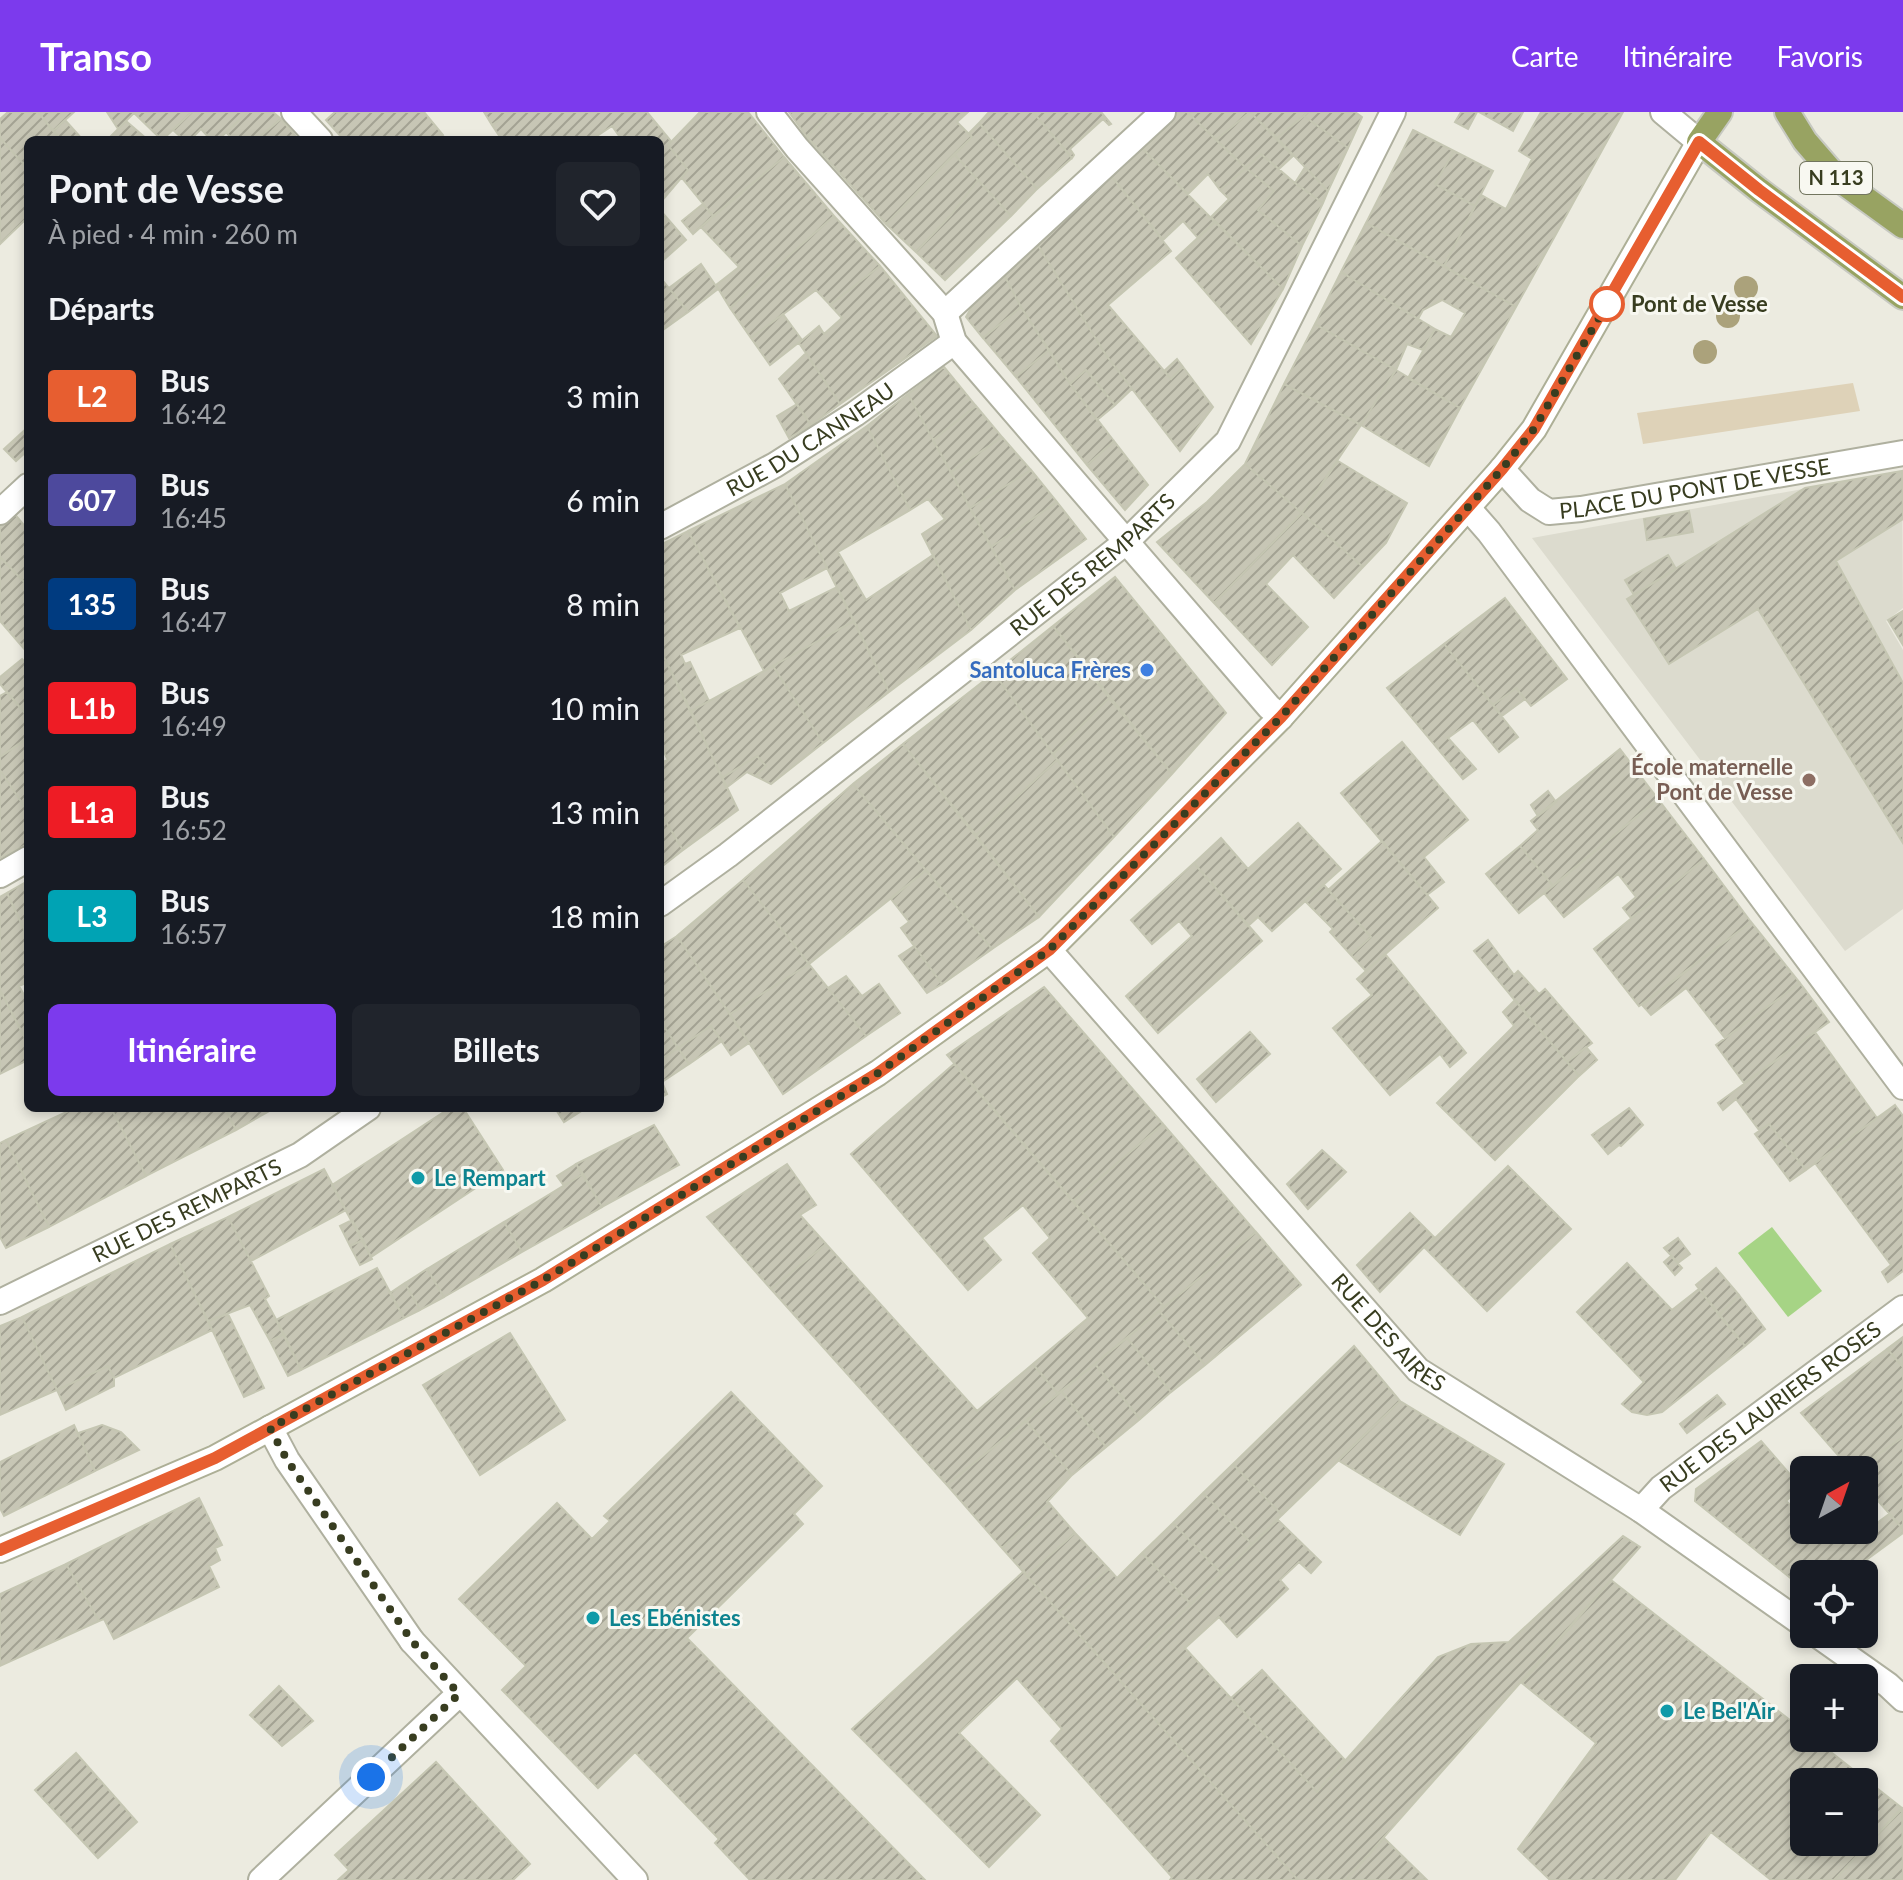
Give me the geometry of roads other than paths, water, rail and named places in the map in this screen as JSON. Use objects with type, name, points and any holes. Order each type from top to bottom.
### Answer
[{"type":"main road","points":[[1699,142],[1720,112]]},
{"type":"main road","name":"N 113","points":[[1787,112],[1805,141],[1837,178],[1903,226]]},
{"type":"main road","name":"N 113","points":[[1699,142],[1903,297]]},
{"type":"street","points":[[294,112],[316,136]]},
{"type":"street","points":[[769,112],[797,148],[945,313],[954,342],[1269,707],[1281,717]]},
{"type":"street","points":[[945,313],[1163,112]]},
{"type":"street","name":"RUE DES REMPARTS","points":[[664,901],[728,855],[1126,542],[1228,441],[1393,112]]},
{"type":"street","name":"N 113","points":[[1663,112],[1699,142]]},
{"type":"street","points":[[0,1550],[215,1458],[543,1280],[878,1073],[1049,950],[1281,717],[1502,469],[1547,407],[1699,142]]},
{"type":"street","name":"RUE DU CANNEAU","points":[[664,525],[775,465],[855,414],[954,342]]},
{"type":"street","name":"PLACE DU PONT DE VESSE","points":[[1502,469],[1530,500],[1549,512],[1903,453]]},
{"type":"street","points":[[0,512],[24,490]]},
{"type":"street","points":[[1468,508],[1903,1087]]},
{"type":"street","points":[[0,875],[24,861]]},
{"type":"street","name":"RUE DES AIRES","points":[[1049,950],[1418,1370],[1641,1510],[1790,1615]]},
{"type":"street","name":"RUE DES REMPARTS","points":[[0,1302],[300,1155],[362,1112]]},
{"type":"street","name":"RUE DES LAURIERS ROSES","points":[[1641,1510],[1661,1488],[1903,1308]]},
{"type":"street","points":[[270,1428],[287,1460],[412,1641],[635,1880]]},
{"type":"street","points":[[1836,1648],[1903,1699]]},
{"type":"street","points":[[261,1880],[459,1694]]},
{"type":"place","name":"Pont de Vesse","points":[[1607,304]]},
{"type":"place","name":"Santoluca Frères","points":[[1147,670]]},
{"type":"place","name":"École maternelle Pont de Vesse","points":[[1809,780]]},
{"type":"place","name":"Le Rempart","points":[[418,1178]]},
{"type":"place","name":"Les Ebénistes","points":[[593,1618]]},
{"type":"place","name":"Le Bel'Air","points":[[1667,1711]]}]
